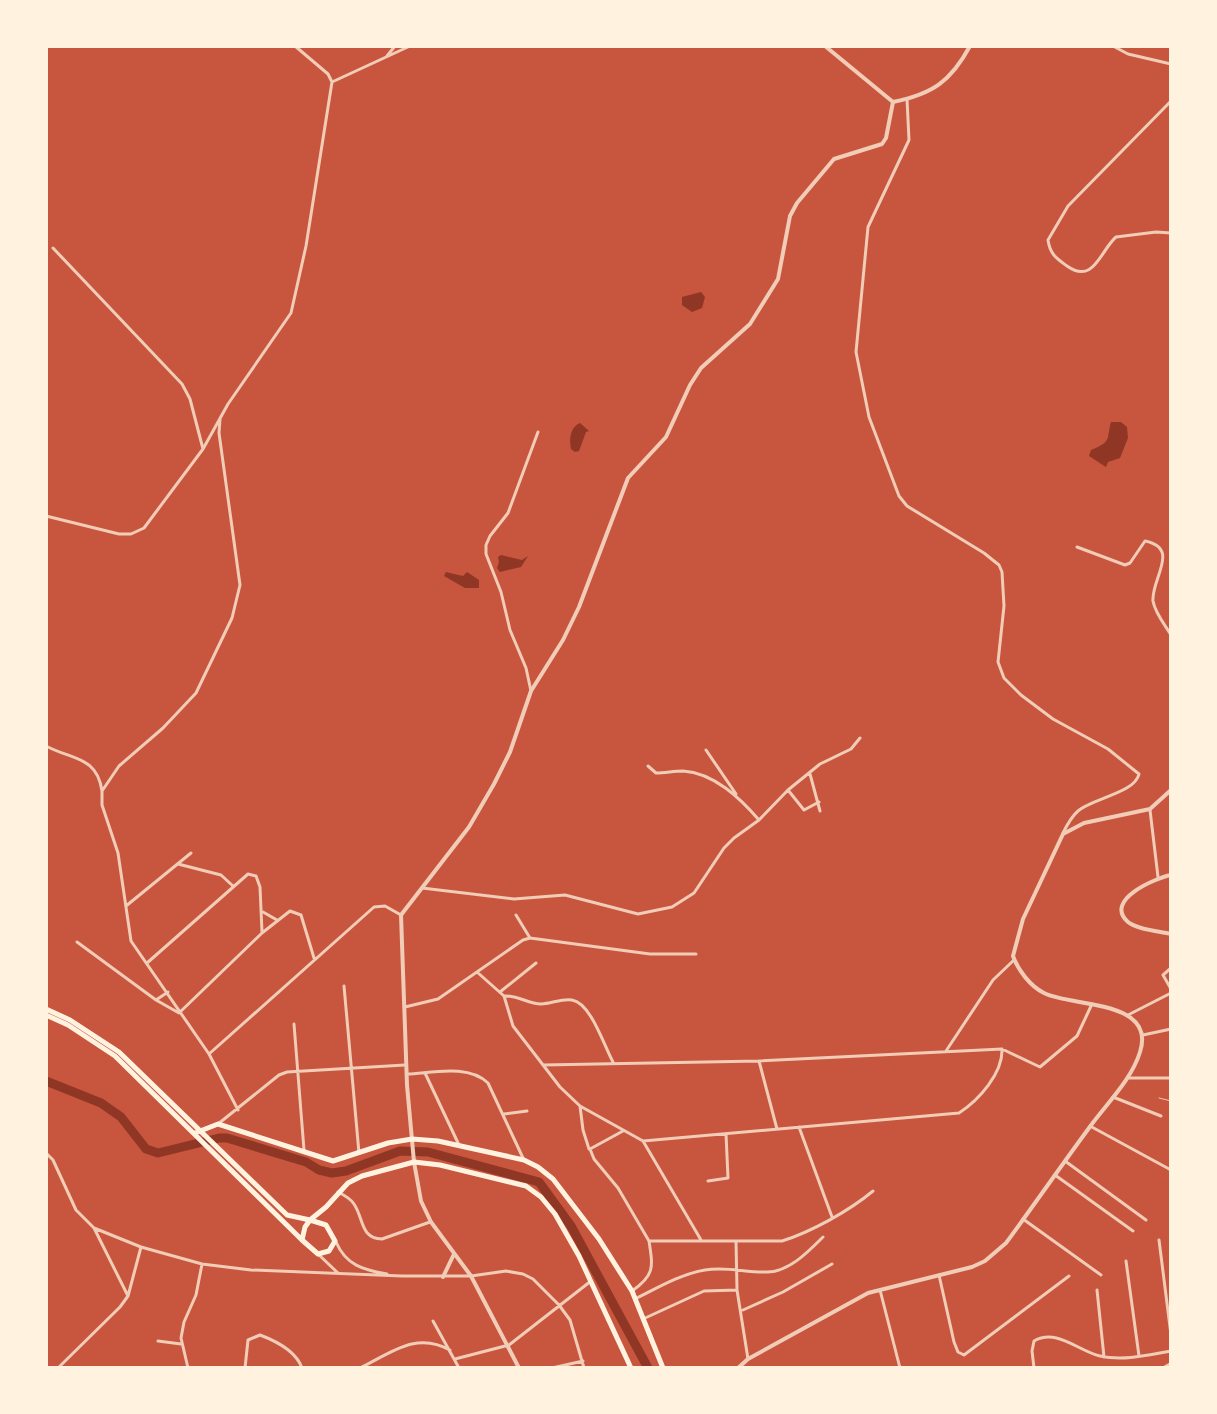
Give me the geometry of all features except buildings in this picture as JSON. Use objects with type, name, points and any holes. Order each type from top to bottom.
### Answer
[{"type":"main road","points":[[46,1009],[70,1020],[119,1052],[199,1133]]},
{"type":"main road","points":[[46,1015],[68,1025],[115,1056],[199,1133],[282,1221],[318,1254],[329,1251],[335,1241],[326,1225],[326,1207]]},
{"type":"main road","points":[[191,1122],[208,1126],[218,1124],[333,1161],[388,1143],[412,1142],[459,1145],[524,1160],[553,1179],[599,1239],[632,1291],[663,1368]]},
{"type":"main road","points":[[199,1133],[208,1126]]},
{"type":"main road","points":[[212,1147],[281,1211],[326,1225]]},
{"type":"main road","points":[[302,1240],[310,1220],[348,1183],[362,1176],[414,1162],[440,1165],[526,1186],[541,1197],[555,1214],[591,1281],[631,1368]]},
{"type":"main road","points":[[282,1221],[303,1219]]},
{"type":"street","points":[[46,516],[119,534],[131,534],[144,528],[203,449],[291,313],[306,246],[332,82],[328,74],[295,46]]},
{"type":"street","points":[[386,58],[395,46]]},
{"type":"street","points":[[332,82],[410,46]]},
{"type":"street","points":[[825,46],[893,102]]},
{"type":"street","points":[[893,102],[938,86],[950,77],[970,46]]},
{"type":"street","points":[[1113,46],[1128,54],[1171,64]]},
{"type":"street","points":[[738,1368],[748,1359],[879,1288],[985,1261],[1006,1243],[1127,1078],[1138,1058],[1143,1035],[1126,1016],[1092,1004],[1043,993],[1028,981],[1014,960],[1013,949],[1023,919],[1077,811],[1128,788],[1139,779],[1139,774],[1108,749],[1053,719],[1004,678],[998,662],[1004,606],[999,565],[907,506],[899,496],[869,417],[856,342],[865,277],[866,237],[909,140],[907,99]]},
{"type":"street","points":[[1171,101],[1077,195],[1048,240],[1052,255],[1075,272],[1085,272],[1094,267],[1113,239],[1156,232],[1171,233]]},
{"type":"street","points":[[519,1368],[471,1276],[431,1222],[421,1201],[413,1154],[407,1074],[401,915],[469,827],[494,784],[510,752],[531,691],[563,640],[579,607],[628,478],[666,437],[701,368],[750,324],[778,279],[790,216],[797,203],[834,159],[882,144],[893,102]]},
{"type":"street","points":[[53,248],[182,384],[190,399],[203,449]]},
{"type":"street","points":[[102,791],[128,757],[163,728],[196,693],[235,609],[240,585],[219,433],[220,419]]},
{"type":"street","points":[[531,691],[526,668],[510,630],[501,592],[486,554],[486,545],[508,513],[538,432]]},
{"type":"street","points":[[1077,547],[1125,565],[1130,563],[1145,541],[1161,550],[1164,559],[1153,604],[1171,635]]},
{"type":"street","points":[[421,887],[514,899],[565,895],[626,913],[656,912],[682,903],[694,893],[724,848],[759,820],[788,790],[827,760],[851,749],[860,738]]},
{"type":"street","points":[[46,746],[92,765],[100,779],[102,805],[118,853],[131,941],[209,1054],[238,1110]]},
{"type":"street","points":[[706,750],[738,797],[759,820]]},
{"type":"street","points":[[648,766],[656,773],[686,771],[700,775],[738,797]]},
{"type":"street","points":[[810,774],[820,811]]},
{"type":"street","points":[[788,790],[804,810],[819,802]]},
{"type":"street","points":[[1063,834],[1084,823],[1150,809],[1171,790]]},
{"type":"street","points":[[1150,809],[1158,877]]},
{"type":"street","points":[[126,907],[191,853]]},
{"type":"street","points":[[178,864],[221,875],[233,886]]},
{"type":"street","points":[[147,963],[248,874],[256,876],[260,887],[262,933]]},
{"type":"street","points":[[1171,875],[1158,877],[1139,887],[1123,905],[1123,914],[1128,922],[1171,934]]},
{"type":"street","points":[[209,1054],[374,907],[385,906],[401,915]]},
{"type":"street","points":[[262,911],[277,920]]},
{"type":"street","points":[[179,1013],[262,933],[290,911],[301,915],[314,958]]},
{"type":"street","points":[[516,915],[530,938]]},
{"type":"street","points":[[405,1007],[430,1003],[530,938],[650,954],[696,954]]},
{"type":"street","points":[[77,942],[156,1000],[179,1013]]},
{"type":"street","points":[[946,1051],[993,980],[1014,960]]},
{"type":"street","points":[[502,994],[536,963]]},
{"type":"street","points":[[1126,1016],[1171,991],[1163,975],[1171,968]]},
{"type":"street","points":[[477,972],[502,994],[513,1026],[560,1087],[580,1106],[643,1141],[959,1113],[987,1086],[1000,1066],[1002,1049]]},
{"type":"street","points":[[344,986],[359,1153]]},
{"type":"street","points":[[156,1000],[168,992]]},
{"type":"street","points":[[502,994],[538,1004],[566,999],[578,1001],[590,1014],[613,1062]]},
{"type":"street","points":[[543,1065],[759,1061],[1002,1049],[1019,1055],[1037,1067],[1044,1066],[1077,1036],[1092,1004]]},
{"type":"street","points":[[294,1024],[304,1150]]},
{"type":"street","points":[[1143,1035],[1171,1029]]},
{"type":"street","points":[[759,1061],[777,1129]]},
{"type":"street","points":[[218,1124],[279,1075],[298,1070],[407,1065]]},
{"type":"street","points":[[407,1074],[462,1072],[481,1075],[504,1114],[524,1160]]},
{"type":"street","points":[[425,1073],[459,1145]]},
{"type":"street","points":[[1127,1078],[1171,1078]]},
{"type":"street","points":[[1113,1097],[1161,1116]]},
{"type":"street","points":[[580,1106],[583,1130],[594,1159],[618,1188],[649,1241],[650,1275],[632,1291]]},
{"type":"street","points":[[504,1114],[527,1111]]},
{"type":"street","points":[[1090,1126],[1171,1170]]},
{"type":"street","points":[[799,1127],[832,1217]]},
{"type":"street","points":[[590,1149],[623,1131]]},
{"type":"street","points":[[708,1181],[728,1178],[726,1134]]},
{"type":"street","points":[[643,1141],[701,1240]]},
{"type":"street","points":[[46,1153],[53,1160],[76,1210],[94,1228],[128,1296]]},
{"type":"street","points":[[1065,1161],[1146,1220]]},
{"type":"street","points":[[1055,1175],[1133,1231]]},
{"type":"street","points":[[649,1241],[782,1241],[855,1206],[873,1191]]},
{"type":"street","points":[[338,1192],[352,1201],[365,1230],[375,1239],[431,1222]]},
{"type":"street","points":[[1171,1218],[1171,1253]]},
{"type":"street","points":[[1023,1219],[1101,1275]]},
{"type":"street","points":[[94,1228],[141,1247],[202,1264],[251,1270],[443,1277],[506,1271],[523,1274],[533,1279],[559,1305],[574,1328],[584,1368]]},
{"type":"street","points":[[635,1299],[702,1270],[737,1268],[772,1272],[800,1258],[823,1237]]},
{"type":"street","points":[[1159,1240],[1171,1335]]},
{"type":"street","points":[[335,1241],[347,1260],[357,1267],[402,1276]]},
{"type":"street","points":[[736,1241],[737,1290],[748,1359]]},
{"type":"street","points":[[58,1368],[97,1332],[128,1296],[141,1247]]},
{"type":"street","points":[[318,1254],[342,1274]]},
{"type":"street","points":[[443,1277],[454,1254]]},
{"type":"street","points":[[342,1274],[347,1260]]},
{"type":"street","points":[[1126,1261],[1139,1356]]},
{"type":"street","points":[[188,1368],[181,1344],[184,1322],[196,1295],[202,1264]]},
{"type":"street","points":[[742,1311],[832,1264]]},
{"type":"street","points":[[357,1267],[360,1275]]},
{"type":"street","points":[[939,1275],[954,1342],[961,1355],[969,1353],[1069,1276]]},
{"type":"street","points":[[455,1359],[509,1345],[591,1281]]},
{"type":"street","points":[[879,1288],[900,1368]]},
{"type":"street","points":[[643,1319],[704,1291],[737,1290]]},
{"type":"street","points":[[1097,1290],[1104,1357]]},
{"type":"street","points":[[433,1321],[459,1368]]},
{"type":"street","points":[[245,1368],[248,1340],[260,1335],[288,1350],[299,1360],[302,1368]]},
{"type":"street","points":[[1034,1368],[1032,1346],[1040,1338],[1060,1338],[1079,1349],[1104,1357],[1171,1351]]},
{"type":"street","points":[[158,1341],[181,1344]]},
{"type":"street","points":[[360,1368],[412,1343],[435,1343],[450,1350]]},
{"type":"street","points":[[552,1368],[583,1361]]},
{"type":"street","points":[[1164,1368],[1171,1364]]},
{"type":"lane","points":[[1159,1098],[1171,1101]]},
{"type":"shaded area","points":[[701,292],[705,297],[702,308],[692,312],[682,305],[682,297]]},
{"type":"shaded area","points":[[1111,422],[1121,422],[1127,427],[1128,438],[1120,458],[1108,462],[1106,467],[1089,456],[1091,450],[1106,442]]},
{"type":"shaded area","points":[[580,423],[589,431],[579,451],[575,452],[571,449],[570,438],[574,427]]},
{"type":"shaded area","points":[[501,555],[522,560],[528,556],[521,567],[500,572],[497,568]]},
{"type":"shaded area","points":[[446,572],[463,576],[467,572],[479,580],[479,588],[465,588],[444,576]]},
{"type":"waterway","points":[[46,1081],[101,1103],[121,1117],[146,1149],[158,1153],[227,1138],[332,1173],[346,1171],[400,1151],[428,1152],[539,1182],[571,1226],[648,1368]]}]
